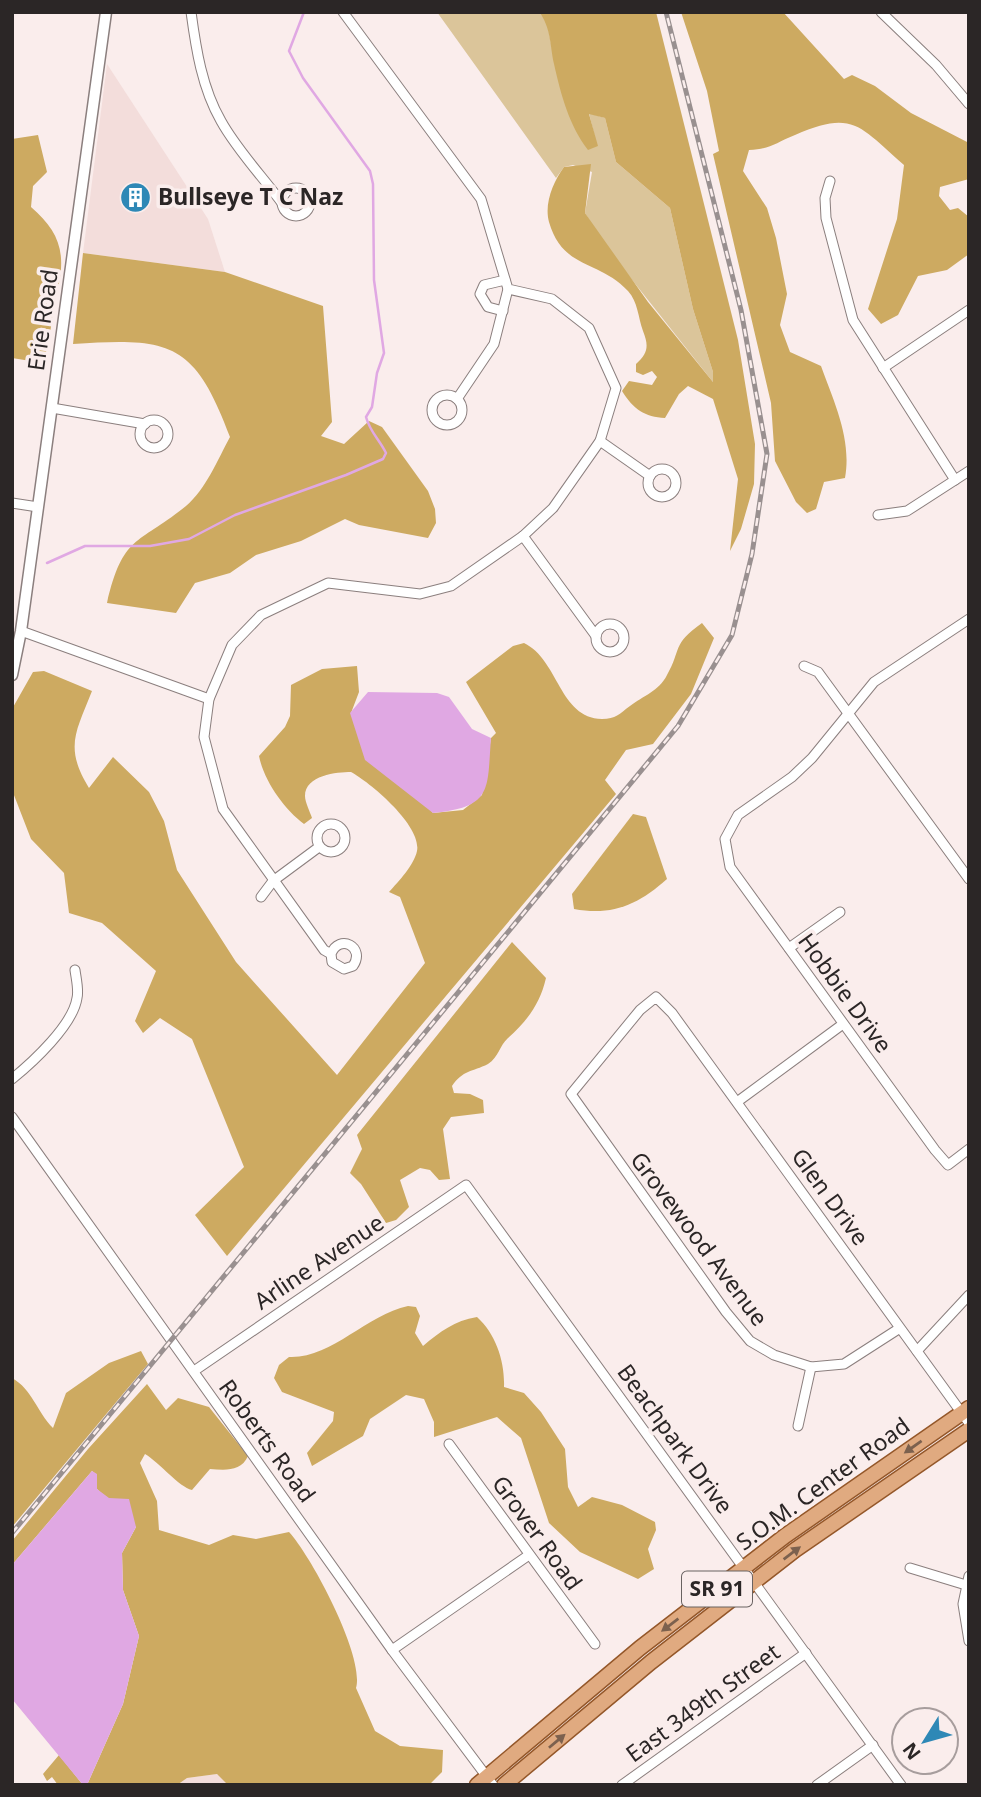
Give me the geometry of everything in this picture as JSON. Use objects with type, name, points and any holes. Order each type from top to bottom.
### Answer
[{"type":"main road","name":"S.O.M. Center Road","points":[[485,1782],[640,1648],[785,1536],[966,1415]]},
{"type":"main road","name":"S.O.M. Center Road","points":[[504,1785],[651,1661],[795,1550],[969,1430]]},
{"type":"street","name":"Erie Road","points":[[12,675],[21,631],[106,12]]},
{"type":"street","points":[[191,12],[197,55],[221,122],[282,203]]},
{"type":"street","points":[[343,12],[481,199],[506,284],[503,312],[494,344],[457,399]]},
{"type":"street","points":[[881,12],[936,65],[969,104]]},
{"type":"street","points":[[830,181],[825,198],[826,218],[853,320],[955,480]]},
{"type":"street","points":[[331,954],[324,950],[223,809],[204,737],[209,699],[232,645],[261,615],[328,583],[419,594],[451,586],[523,536],[553,508],[600,441],[615,388],[589,328],[552,299],[506,284],[484,285],[480,293],[488,307],[503,312]]},
{"type":"street","points":[[883,368],[969,310]]},
{"type":"street","points":[[52,408],[145,424]]},
{"type":"street","points":[[600,441],[650,476]]},
{"type":"street","points":[[877,515],[907,511],[969,471]]},
{"type":"street","points":[[12,503],[38,507]]},
{"type":"street","points":[[523,536],[596,636]]},
{"type":"street","points":[[849,714],[874,682],[969,620]]},
{"type":"street","points":[[21,631],[209,699]]},
{"type":"street","points":[[804,666],[818,671],[969,879]]},
{"type":"street","name":"Hobbie Drive","points":[[849,714],[792,777],[738,816],[725,839],[730,867],[947,1165],[969,1149]]},
{"type":"street","points":[[261,897],[273,881],[319,847]]},
{"type":"street","points":[[789,948],[840,912]]},
{"type":"street","points":[[12,1079],[47,1047],[69,1016],[77,998],[75,970]]},
{"type":"street","name":"Grovewood Avenue","points":[[656,997],[640,1010],[570,1094],[587,1121],[750,1341],[774,1355],[811,1367],[844,1364],[900,1328]]},
{"type":"street","name":"Glen Drive","points":[[656,997],[672,1013],[966,1415]]},
{"type":"street","points":[[737,1102],[843,1024]]},
{"type":"street","name":"Roberts Road","points":[[12,1117],[485,1782]]},
{"type":"street","name":"Arline Avenue","points":[[194,1371],[466,1185]]},
{"type":"street","name":"Beachpark Drive","points":[[466,1185],[901,1785]]},
{"type":"street","points":[[917,1351],[969,1295]]},
{"type":"street","points":[[798,1426],[811,1367]]},
{"type":"street","name":"Grover Road","points":[[449,1444],[595,1644]]},
{"type":"street","points":[[393,1650],[529,1555]]},
{"type":"street","points":[[910,1568],[967,1581],[964,1622],[969,1641]]},
{"type":"street","name":"East 349th Street","points":[[622,1785],[806,1653]]},
{"type":"street","points":[[817,1785],[873,1745]]},
{"type":"shaded area","points":[[437,12],[539,12],[547,22],[555,65],[597,146],[589,113],[605,118],[616,162],[670,208],[693,309],[713,372],[713,382],[606,247],[585,213],[592,172],[573,165],[564,167],[556,178]]},
{"type":"shaded area","points":[[539,12],[656,12],[738,340],[755,444],[754,484],[741,529],[730,551],[738,479],[713,399],[688,386],[679,394],[665,418],[646,414],[631,403],[622,391],[629,381],[652,385],[657,377],[652,371],[643,375],[636,372],[636,364],[645,353],[647,345],[634,300],[617,281],[563,249],[549,222],[550,193],[564,167],[591,164],[585,213],[648,302],[713,382],[713,372],[693,309],[670,208],[616,162],[605,118],[589,114],[598,146],[588,150],[581,140],[563,98],[548,30]]},
{"type":"shaded area","points":[[681,12],[783,12],[844,79],[852,75],[875,86],[911,113],[969,143],[969,179],[940,187],[939,196],[950,210],[958,208],[969,217],[969,254],[947,270],[918,276],[898,315],[881,324],[868,309],[897,219],[904,165],[866,132],[844,123],[815,127],[768,147],[749,150],[743,171],[767,208],[787,294],[780,325],[790,352],[821,366],[844,435],[847,463],[845,478],[824,482],[816,509],[807,513],[796,502],[775,461],[771,403],[713,154],[719,151],[707,91]]},
{"type":"shaded area","points":[[107,64],[208,219],[225,272],[83,253]]},
{"type":"shaded area","points":[[38,135],[47,172],[33,186],[31,207],[53,231],[61,259],[59,283],[43,363],[12,358],[12,139]]},
{"type":"shaded area","points":[[83,253],[225,272],[323,306],[332,422],[321,436],[344,444],[369,421],[382,427],[428,491],[435,509],[436,523],[428,538],[359,525],[345,519],[301,541],[256,555],[230,573],[195,583],[176,613],[107,603],[119,564],[126,552],[193,499],[211,473],[230,437],[204,381],[190,364],[174,352],[156,345],[133,342],[73,344]]},
{"type":"shaded area","points":[[702,623],[714,638],[691,694],[653,744],[626,750],[605,780],[616,794],[227,1256],[195,1215],[244,1167],[192,1039],[160,1018],[143,1033],[135,1021],[156,971],[102,923],[69,913],[64,873],[31,839],[12,790],[12,709],[33,672],[44,671],[92,691],[75,740],[77,761],[89,788],[113,757],[149,792],[164,821],[177,870],[236,962],[337,1075],[425,963],[400,897],[389,892],[413,862],[417,851],[416,841],[412,830],[393,806],[351,772],[323,776],[310,783],[305,796],[312,818],[304,824],[282,802],[265,775],[259,756],[285,727],[290,716],[291,685],[322,669],[357,666],[359,692],[351,713],[433,813],[463,810],[482,795],[491,738],[496,733],[466,682],[513,646],[524,643],[536,651],[545,662],[577,709],[588,716],[611,718],[664,681],[681,642]]},
{"type":"shaded area","points":[[368,692],[437,693],[449,697],[472,729],[491,738],[487,783],[477,800],[467,806],[433,813],[365,760],[350,713]]},
{"type":"shaded area","points":[[633,814],[646,817],[667,879],[646,896],[624,906],[600,911],[574,909],[572,894]]},
{"type":"shaded area","points":[[512,942],[546,978],[540,996],[527,1018],[505,1041],[492,1061],[464,1074],[452,1086],[454,1093],[470,1094],[483,1100],[484,1113],[451,1117],[443,1129],[450,1179],[439,1180],[430,1170],[420,1168],[400,1180],[409,1207],[396,1220],[386,1223],[361,1184],[350,1173],[362,1149],[357,1135]]},
{"type":"shaded area","points":[[408,1306],[416,1307],[420,1316],[415,1333],[423,1346],[461,1321],[477,1317],[484,1324],[498,1349],[504,1387],[524,1393],[541,1412],[565,1449],[568,1487],[578,1507],[592,1497],[622,1505],[655,1522],[656,1530],[648,1549],[654,1569],[638,1579],[580,1552],[549,1523],[521,1438],[497,1417],[434,1437],[434,1422],[424,1399],[406,1395],[370,1419],[363,1436],[312,1466],[307,1453],[333,1421],[334,1412],[282,1392],[274,1378],[279,1365],[289,1357],[319,1351],[378,1318]]},
{"type":"shaded area","points":[[141,1351],[148,1364],[12,1527],[12,1378],[30,1394],[53,1428],[66,1393],[109,1363]]},
{"type":"shaded area","points":[[147,1384],[166,1410],[178,1398],[209,1407],[248,1456],[237,1467],[227,1470],[210,1469],[192,1490],[145,1454],[140,1463],[157,1501],[159,1530],[209,1545],[233,1535],[256,1539],[289,1532],[323,1584],[345,1632],[357,1673],[356,1688],[375,1731],[400,1746],[443,1750],[442,1772],[429,1785],[228,1785],[217,1774],[187,1778],[177,1785],[87,1785],[123,1704],[139,1636],[123,1590],[122,1553],[136,1527],[97,1489],[97,1475],[92,1471],[12,1565],[12,1541],[88,1449]]},
{"type":"shaded area","points":[[92,1471],[97,1474],[97,1489],[109,1498],[129,1499],[136,1527],[122,1553],[123,1590],[139,1636],[123,1704],[87,1785],[83,1785],[12,1699],[12,1565]]},
{"type":"shaded area","points":[[59,1755],[83,1785],[58,1785],[52,1777],[47,1781],[43,1774]]},
{"type":"shaded area","points":[[217,1774],[228,1785],[177,1785],[187,1778]]},
{"type":"waterway","points":[[47,563],[85,546],[150,546],[189,539],[235,515],[383,459],[386,453],[366,417],[372,407],[377,373],[384,353],[374,280],[373,184],[370,171],[303,78],[289,51],[304,12]]},
{"type":"railway","points":[[12,1533],[678,726],[732,635],[752,554],[767,454],[741,310],[666,12]]},
{"type":"place","name":"Bullseye T C Naz","points":[[135,197]]}]
